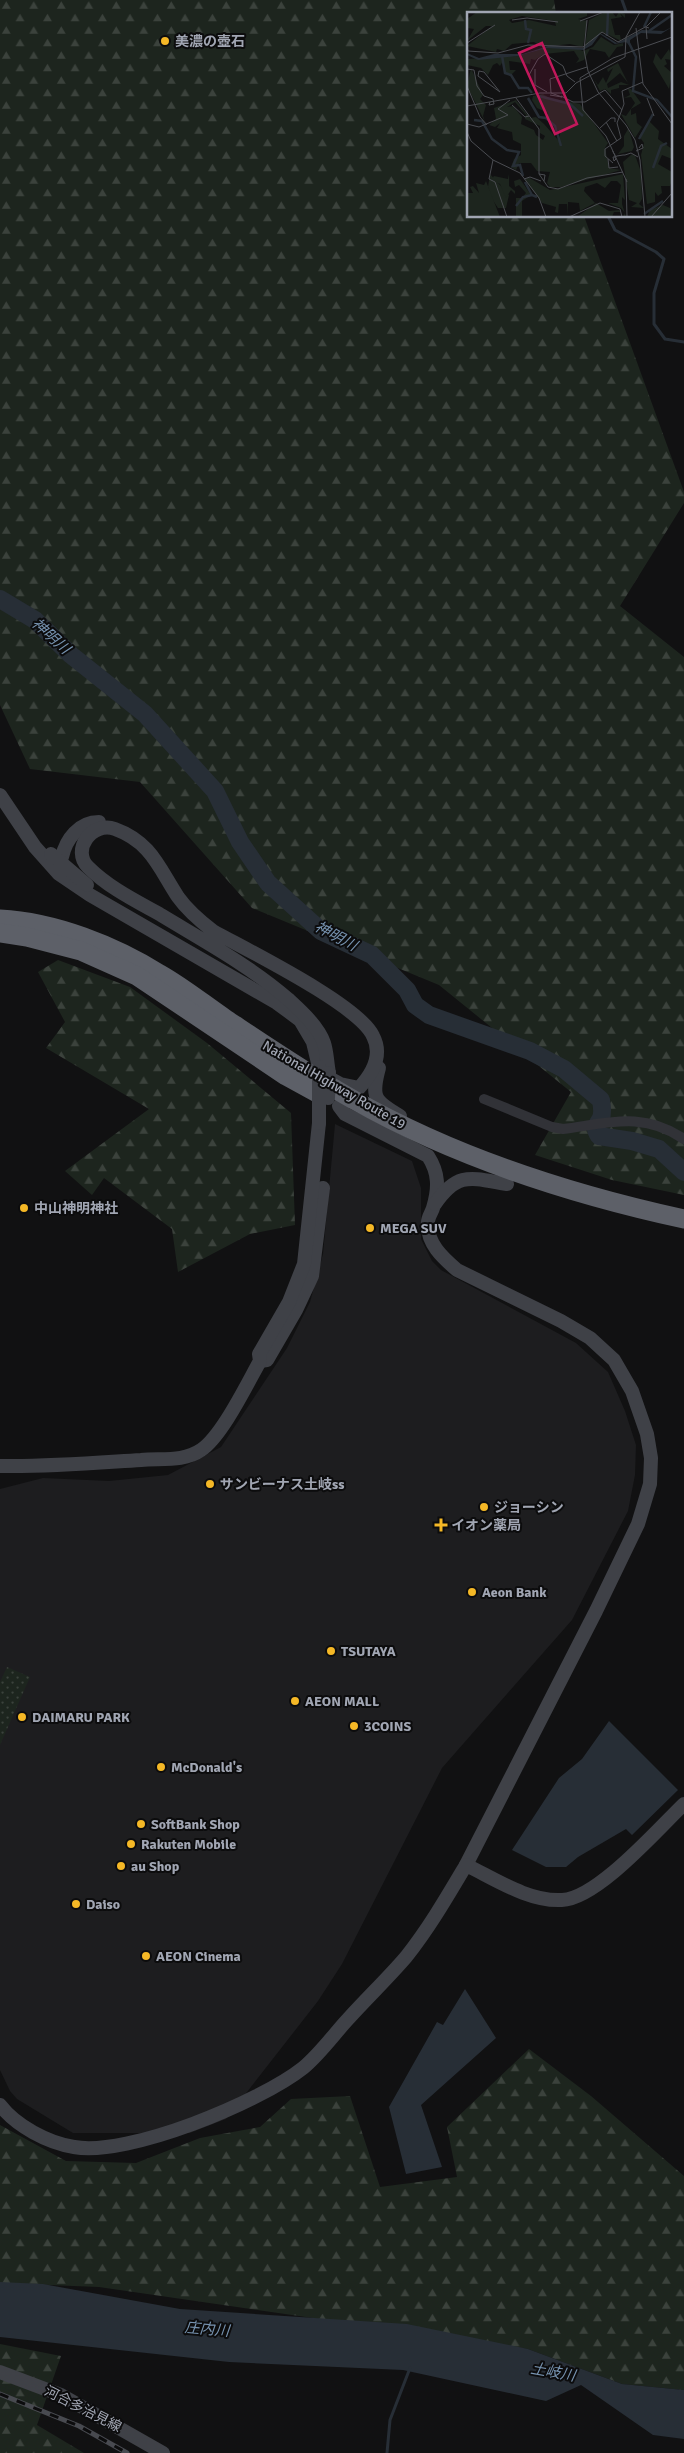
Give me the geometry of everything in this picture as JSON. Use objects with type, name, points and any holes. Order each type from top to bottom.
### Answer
[{"type":"highway","name":"National Highway Route 19","points":[[0,919],[33,923],[90,939],[160,974],[294,1065],[410,1130],[497,1167],[615,1204],[684,1218]]},
{"type":"highway","name":"National Highway Route 19","points":[[0,934],[27,936],[81,951],[137,976],[286,1076],[339,1106],[455,1163],[507,1184],[618,1217],[684,1229]]},
{"type":"street","points":[[0,784],[33,834],[87,885],[298,1008]]},
{"type":"street","points":[[0,795],[35,847],[59,874],[90,895],[276,1003],[300,1020],[324,1070]]},
{"type":"street","points":[[56,856],[67,839],[79,829],[93,822],[112,822],[138,831],[154,849],[187,901],[203,917],[219,929],[351,1006],[372,1023],[383,1052],[373,1088],[377,1098],[389,1109],[432,1132],[484,1152],[497,1167]]},
{"type":"street","points":[[0,1466],[53,1467],[162,1460],[183,1458],[201,1450],[216,1434],[260,1361],[267,1360],[296,1310],[312,1276],[320,1224],[324,1122],[324,1070],[323,1042],[310,1021],[298,1008],[246,967],[113,888],[86,865],[82,852],[86,839],[91,832],[98,828],[110,827],[133,837],[151,854],[178,897],[196,918],[213,931],[335,1000],[358,1018],[373,1035],[377,1059],[368,1078],[360,1088],[340,1084],[260,1037],[210,1002],[195,998]]},
{"type":"street","points":[[484,1099],[552,1127],[564,1129],[641,1121],[669,1128],[684,1139]]},
{"type":"street","points":[[339,1106],[345,1114],[428,1156],[436,1167],[438,1178],[434,1207]]},
{"type":"street","points":[[0,2105],[28,2130],[51,2140],[74,2148],[110,2147],[143,2139],[229,2111],[271,2090],[304,2067],[405,1957],[440,1910],[466,1865],[596,1611],[638,1524],[650,1484],[651,1458],[647,1434],[632,1391],[614,1360],[590,1338],[561,1321],[457,1270],[441,1257],[431,1240],[428,1222],[434,1207],[448,1187],[462,1179],[507,1184]]},
{"type":"street","points":[[466,1865],[538,1898],[563,1900],[583,1894],[602,1883],[684,1804]]},
{"type":"street","name":"河合多治見線","points":[[0,2372],[62,2395],[163,2453]]},
{"type":"shaded area","name":"AEON MALL","points":[[335,1124],[412,1161],[421,1188],[421,1239],[432,1261],[441,1270],[576,1343],[608,1372],[625,1411],[636,1445],[635,1475],[628,1511],[572,1620],[442,1768],[342,1964],[318,2001],[226,2119],[190,2133],[73,2133],[17,2099],[10,2091],[0,2070],[0,1489],[43,1478],[109,1481],[168,1475],[221,1447],[287,1348],[310,1302],[323,1254]]},
{"type":"green space","points":[[0,0],[554,0],[556,12],[467,12],[467,218],[585,218],[684,492],[684,503],[620,606],[684,657],[684,1195],[612,1180],[535,1155],[571,1092],[439,985],[252,908],[140,782],[30,769],[0,705]]},
{"type":"green space","points":[[58,960],[130,987],[207,1043],[291,1113],[295,1225],[250,1234],[178,1272],[172,1229],[104,1178],[92,1195],[65,1171],[149,1109],[46,1048],[65,1022],[38,972]]},
{"type":"green space","points":[[7,1667],[30,1677],[0,1745],[0,1682]]},
{"type":"green space","points":[[529,2049],[591,2096],[684,2176],[684,2390],[622,2384],[528,2349],[99,2287],[0,2283],[0,2125],[66,2161],[136,2163],[200,2138],[260,2127],[291,2099],[350,2096],[380,2187],[457,2177],[447,2127]]},
{"type":"green space","points":[[0,2344],[61,2356],[37,2425],[84,2453],[0,2453]]},
{"type":"water","points":[[609,1721],[678,1790],[632,1835],[626,1829],[578,1857],[566,1867],[546,1867],[512,1850],[559,1778],[582,1759]]},
{"type":"water","points":[[465,1989],[496,2038],[421,2105],[442,2167],[406,2174],[389,2107],[437,2022],[443,2025]]},
{"type":"water","points":[[0,2282],[43,2284],[180,2309],[407,2324],[528,2349],[622,2384],[684,2390],[684,2439],[653,2435],[581,2385],[546,2401],[403,2370],[229,2362],[0,2337]]},
{"type":"waterway","points":[[622,0],[626,12]]},
{"type":"waterway","points":[[609,218],[615,230],[656,252],[664,259],[654,293],[654,324],[665,339],[684,342]]},
{"type":"waterway","name":"神明川","points":[[0,599],[35,620],[71,655],[145,714],[215,791],[240,842],[268,883],[321,931],[372,955],[407,990],[415,1005],[429,1015],[530,1051],[564,1069],[601,1100],[602,1116],[596,1128],[599,1136],[632,1141],[659,1149],[684,1172]]},
{"type":"waterway","points":[[387,2453],[390,2420],[410,2368]]},
{"type":"railway","points":[[0,2394],[79,2426],[127,2453]]},
{"type":"place","name":"美濃の壺石","points":[[165,41]]},
{"type":"place","name":"中山神明神社","points":[[24,1208]]},
{"type":"place","name":"MEGA SUV","points":[[370,1228]]},
{"type":"place","name":"サンビーナス土岐ss","points":[[210,1484]]},
{"type":"place","name":"ジョーシン","points":[[484,1507]]},
{"type":"place","name":"イオン薬局","points":[[441,1525]]},
{"type":"place","name":"Aeon Bank","points":[[472,1592]]},
{"type":"place","name":"TSUTAYA","points":[[331,1651]]},
{"type":"place","name":"AEON MALL","points":[[295,1701]]},
{"type":"place","name":"DAIMARU PARK","points":[[22,1717]]},
{"type":"place","name":"3COINS","points":[[354,1726]]},
{"type":"place","name":"McDonald's","points":[[161,1767]]},
{"type":"place","name":"SoftBank Shop","points":[[141,1824]]},
{"type":"place","name":"Rakuten Mobile","points":[[131,1844]]},
{"type":"place","name":"au Shop","points":[[121,1866]]},
{"type":"place","name":"Daiso","points":[[76,1904]]},
{"type":"place","name":"AEON Cinema","points":[[146,1956]]},
{"type":"water label","name":"庄内川","points":[[207,2329]]},
{"type":"water label","name":"土岐川","points":[[553,2372]]}]
